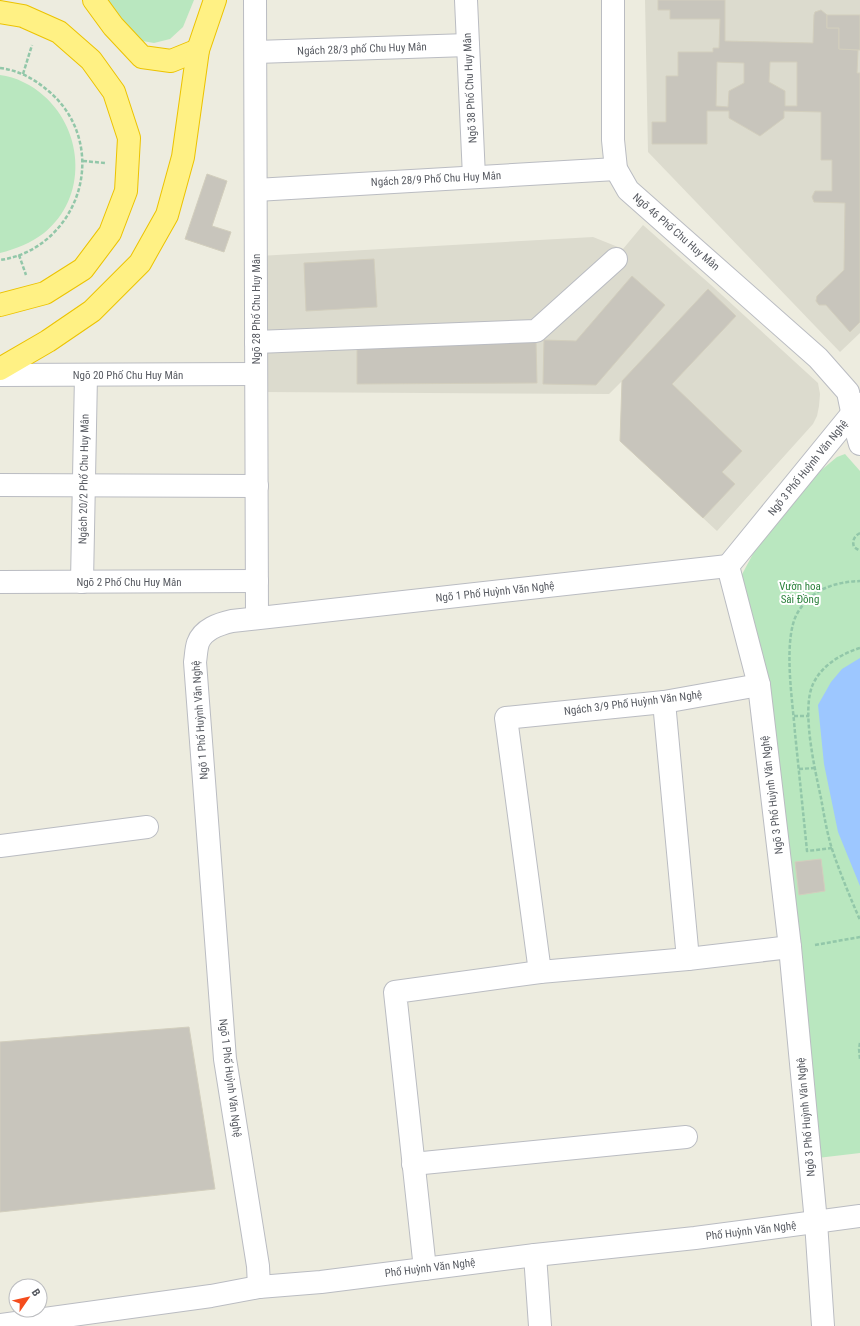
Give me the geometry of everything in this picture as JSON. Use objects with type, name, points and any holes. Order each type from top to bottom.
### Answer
[{"type":"highway","points":[[94,0],[113,26],[142,57],[171,61],[198,50]]},
{"type":"highway","points":[[0,369],[48,341],[92,311],[140,263],[167,215],[183,157],[198,50],[215,0]]},
{"type":"highway","points":[[0,12],[23,16],[59,32],[91,60],[114,92],[129,138],[126,191],[110,233],[83,269],[45,293],[0,305]]},
{"type":"street","name":"Ngõ 28 Phố Chu Huy Mân","points":[[256,0],[257,618]]},
{"type":"street","name":"Ngõ 38 Phố Chu Huy Mân","points":[[466,0],[474,177]]},
{"type":"street","name":"Ngõ 46 Phố Chu Huy Mân","points":[[613,0],[613,140],[616,169],[628,190],[818,358],[848,392],[856,409],[860,444]]},
{"type":"street","name":"Ngách 28/3 phố Chu Huy Mân","points":[[256,52],[468,45]]},
{"type":"street","name":"Ngách 28/9 Phố Chu Huy Mân","points":[[256,190],[616,169]]},
{"type":"street","points":[[256,342],[536,331],[616,259]]},
{"type":"street","name":"Ngõ 20 Phố Chu Huy Mân","points":[[0,375],[256,374]]},
{"type":"street","name":"Ngách 20/2 Phố Chu Huy Mân","points":[[82,582],[86,375]]},
{"type":"street","name":"Ngõ 3 Phố Huỳnh Văn Nghệ","points":[[823,1326],[816,1222],[790,947],[759,685],[728,566],[856,409]]},
{"type":"street","points":[[0,485],[257,486]]},
{"type":"street","name":"Ngõ 1 Phố Huỳnh Văn Nghệ","points":[[259,1287],[258,1266],[225,1059],[195,662],[198,642],[206,632],[215,626],[232,621],[728,566]]},
{"type":"street","name":"Ngõ 2 Phố Chu Huy Mân","points":[[0,582],[257,581]]},
{"type":"street","name":"Ngách 3/9 Phố Huỳnh Văn Nghệ","points":[[540,972],[506,718],[664,702],[759,685]]},
{"type":"street","points":[[664,702],[688,959]]},
{"type":"street","points":[[0,846],[146,827]]},
{"type":"street","points":[[425,1269],[395,992],[540,972],[688,959],[790,947]]},
{"type":"street","points":[[413,1164],[686,1137]]},
{"type":"street","name":"Phố Huỳnh Văn Nghệ","points":[[0,1324],[211,1296],[259,1287],[321,1282],[535,1255],[695,1238],[860,1216]]},
{"type":"street","points":[[535,1255],[540,1326]]},
{"type":"path","points":[[23,74],[32,44]]},
{"type":"path","points":[[0,68],[23,74],[39,83],[53,94],[65,109],[74,125],[80,142],[83,161],[82,178],[78,195],[71,211],[61,225],[49,238],[35,248],[19,255],[0,260]]},
{"type":"path","points":[[83,161],[105,163]]},
{"type":"path","points":[[19,255],[28,281]]},
{"type":"path","points":[[860,533],[855,537],[853,542],[854,547],[860,551]]},
{"type":"path","points":[[832,848],[807,851],[790,676],[790,644],[792,626],[798,612],[807,600],[832,584],[860,581]]},
{"type":"path","points":[[860,648],[840,656],[819,673],[812,685],[809,696],[809,716],[815,768],[832,848],[860,920]]},
{"type":"path","points":[[794,716],[809,716]]},
{"type":"path","points":[[799,769],[815,768]]},
{"type":"path","points":[[815,945],[860,937]]},
{"type":"path","points":[[860,1043],[860,1059]]},
{"type":"shaded area","points":[[645,0],[860,0],[860,333],[840,352],[648,152]]},
{"type":"shaded area","points":[[643,225],[818,383],[820,394],[819,406],[817,416],[813,424],[717,531],[620,441],[622,381],[609,394],[264,392],[259,256],[593,237],[623,249]]},
{"type":"green space","points":[[95,0],[194,0],[183,27],[170,39],[154,43],[137,40]]},
{"type":"green space","points":[[0,75],[18,80],[34,88],[57,110],[67,127],[73,146],[76,164],[74,184],[68,202],[58,218],[44,233],[34,240],[18,248],[0,253]]},
{"type":"green space","name":"Vườn hoa Sài Đồng","points":[[845,454],[860,471],[860,1153],[809,1159],[739,580],[770,522],[813,477],[837,457]]},
{"type":"water","points":[[860,658],[860,886],[838,832],[824,764],[818,705],[831,682],[842,669]]},
{"type":"building","points":[[658,0],[725,0],[725,41],[813,43],[814,15],[815,12],[821,10],[827,15],[827,28],[839,28],[839,49],[858,50],[857,73],[860,73],[860,322],[850,332],[826,305],[819,305],[816,301],[817,296],[844,270],[845,203],[814,202],[812,197],[815,191],[832,191],[832,160],[821,160],[821,112],[784,111],[784,118],[760,136],[729,118],[729,111],[707,111],[707,144],[652,144],[652,122],[666,122],[666,76],[678,76],[678,52],[713,52],[713,48],[719,48],[720,19],[670,19],[670,10],[658,10]],"holes":[[[717,62],[744,63],[744,83],[729,91],[728,107],[716,106]],[[770,62],[797,62],[797,106],[785,106],[785,91],[769,82]]]},
{"type":"building","points":[[827,15],[860,15],[860,50],[839,49],[839,28],[827,28]]},
{"type":"building","points":[[207,174],[227,181],[212,226],[231,232],[224,252],[185,239]]},
{"type":"building","points":[[374,259],[377,307],[306,311],[304,263]]},
{"type":"building","points":[[632,276],[665,305],[596,385],[543,384],[544,340],[576,341]]},
{"type":"building","points":[[708,289],[736,316],[672,384],[742,451],[722,472],[735,484],[703,518],[620,441],[622,381]]},
{"type":"building","points":[[536,341],[537,383],[357,384],[357,342]]},
{"type":"building","points":[[821,859],[825,891],[799,895],[795,862]]},
{"type":"building","points":[[189,1027],[215,1189],[0,1212],[0,1042]]}]
